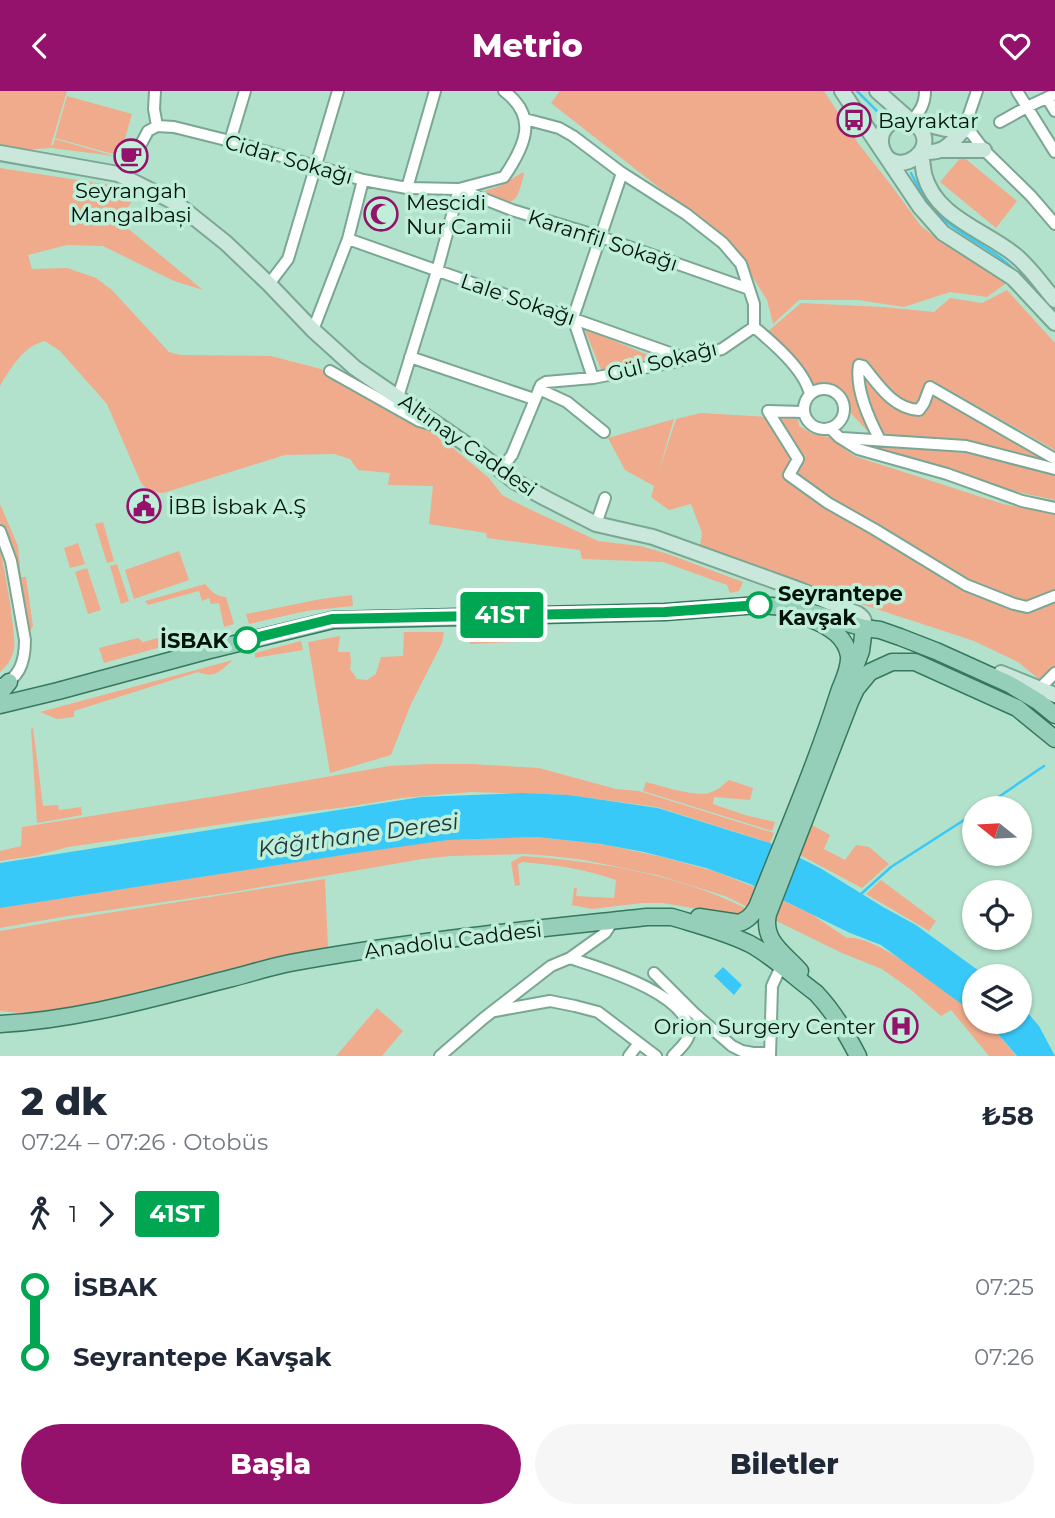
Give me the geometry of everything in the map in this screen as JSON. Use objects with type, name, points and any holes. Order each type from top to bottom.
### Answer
[{"type":"main road","points":[[0,705],[332,619],[665,612],[759,605],[813,613],[880,631],[936,651],[1009,684],[1055,715]]},
{"type":"main road","points":[[785,607],[837,633],[849,656],[843,703],[763,910],[770,940],[802,972],[816,993]]},
{"type":"main road","points":[[843,703],[842,698],[862,650],[864,628]]},
{"type":"main road","points":[[843,703],[870,672],[892,662],[915,662],[1017,708],[1055,739]]},
{"type":"main road","points":[[672,918],[703,917],[739,923],[763,910]]},
{"type":"main road","name":"Anadolu Caddesi","points":[[0,1024],[95,1012],[299,962],[442,940],[647,917],[672,918],[745,942],[762,951],[816,993],[839,1021],[858,1056]]},
{"type":"main road","points":[[0,1015],[34,1021]]},
{"type":"street","points":[[118,174],[133,159],[148,131],[157,126],[155,91]]},
{"type":"street","points":[[230,141],[245,91]]},
{"type":"street","points":[[269,284],[288,259],[338,91]]},
{"type":"street","points":[[407,188],[435,91]]},
{"type":"street","points":[[503,91],[519,103],[525,118],[559,128],[573,136],[622,173],[686,214],[723,243],[741,264],[754,304],[754,327],[796,368],[810,394]]},
{"type":"street","points":[[842,91],[920,207],[943,233],[1013,278],[1055,323]]},
{"type":"street","points":[[877,91],[911,121],[922,131],[924,138],[921,152],[910,162],[895,162],[889,158],[884,152],[881,139],[886,127],[898,120],[911,121],[945,129],[964,129],[972,134],[1055,224]]},
{"type":"street","points":[[911,121],[919,113],[925,99],[925,91]]},
{"type":"street","points":[[943,150],[964,129],[977,91]]},
{"type":"street","points":[[1017,91],[1055,152]]},
{"type":"street","points":[[1000,123],[1051,96],[1055,111]]},
{"type":"street","name":"Cidar Sokağı","points":[[157,126],[174,127],[230,141],[363,180],[407,188],[459,189],[504,177],[524,141],[525,118]]},
{"type":"street","points":[[921,152],[984,150]]},
{"type":"street","points":[[921,152],[925,174],[934,195],[948,212],[1017,256],[1055,300]]},
{"type":"street","name":"Altınay Caddesi","points":[[0,153],[118,174],[176,203],[226,243],[355,368],[479,453],[514,481],[596,524],[653,537],[858,614],[864,621],[864,628]]},
{"type":"street","points":[[593,378],[573,318],[622,173]]},
{"type":"street","points":[[313,330],[348,239],[363,180]]},
{"type":"street","points":[[398,397],[438,271],[459,189]]},
{"type":"street","name":"Karanfil Sokağı","points":[[459,189],[512,210],[601,237],[749,289]]},
{"type":"street","name":"Lale Sokağı","points":[[348,239],[687,359]]},
{"type":"street","name":"Gül Sokağı","points":[[537,394],[546,382],[593,378],[722,349],[754,327]]},
{"type":"street","points":[[410,357],[567,402],[604,432]]},
{"type":"street","points":[[880,440],[868,417],[859,365],[863,366],[895,403],[919,410],[930,387],[1055,459]]},
{"type":"street","points":[[331,371],[419,421],[440,426]]},
{"type":"street","points":[[822,389],[834,392],[843,402],[843,414],[836,425],[830,428],[818,429],[805,418],[803,412],[803,405],[810,394],[822,389]]},
{"type":"street","points":[[500,470],[512,455],[537,394]]},
{"type":"street","points":[[803,412],[768,411],[798,459],[789,475],[828,503],[966,585],[1027,607],[1055,596]]},
{"type":"street","points":[[830,428],[858,449],[947,474],[1022,501],[1055,508]]},
{"type":"street","points":[[839,437],[966,446],[1055,468]]},
{"type":"street","points":[[596,524],[605,498]]},
{"type":"street","points":[[0,531],[10,561],[25,640],[25,653],[15,677],[3,686]]},
{"type":"street","points":[[936,651],[960,656],[1055,695]]},
{"type":"street","points":[[1039,689],[1055,673]]},
{"type":"street","points":[[440,1056],[551,966],[570,958],[605,933],[612,921]]},
{"type":"street","points":[[570,958],[637,982],[678,1007],[689,1032],[688,1038],[673,1056]]},
{"type":"street","points":[[654,973],[732,1046],[742,1051],[770,1055],[772,986],[783,968]]},
{"type":"street","points":[[493,1011],[550,1001],[598,1012],[656,1056]]},
{"type":"street","points":[[629,1056],[639,1043]]},
{"type":"shaded area","points":[[0,91],[67,91],[51,145],[55,139],[114,156],[51,148],[22,150],[0,144]]},
{"type":"shaded area","points":[[560,91],[824,91],[858,143],[921,226],[940,241],[982,263],[1008,282],[987,297],[950,292],[904,307],[858,300],[799,300],[773,324],[767,300],[722,237],[551,103]]},
{"type":"shaded area","points":[[67,96],[132,114],[120,156],[55,138]]},
{"type":"shaded area","points":[[962,156],[1017,201],[996,228],[940,182]]},
{"type":"shaded area","points":[[0,168],[116,186],[134,197],[120,222],[203,290],[174,281],[103,246],[67,245],[28,255],[32,269],[67,268],[96,278],[112,290],[169,352],[181,355],[271,356],[321,369],[441,438],[489,478],[502,495],[598,541],[640,546],[665,553],[743,582],[739,591],[730,593],[727,585],[663,562],[582,559],[580,550],[487,538],[486,533],[429,524],[433,486],[388,485],[390,473],[358,470],[350,459],[334,454],[285,455],[163,493],[150,492],[141,483],[107,404],[60,351],[45,341],[30,348],[18,359],[0,386]]},
{"type":"shaded area","points":[[523,172],[519,191],[512,201],[484,194],[484,191],[500,186]]},
{"type":"shaded area","points":[[1007,290],[1055,343],[1055,450],[933,381],[915,408],[899,400],[863,361],[857,363],[854,368],[861,416],[874,435],[872,436],[849,411],[843,394],[824,385],[813,388],[766,333],[801,303],[934,312],[950,298],[982,303]]},
{"type":"shaded area","points":[[584,328],[655,358],[602,372]]},
{"type":"shaded area","points":[[864,371],[896,409],[923,415],[935,395],[1052,463],[967,440],[882,437],[861,372]]},
{"type":"shaded area","points":[[701,413],[768,417],[793,459],[783,479],[947,581],[1009,609],[1033,610],[1055,599],[1055,668],[1041,681],[1018,662],[974,641],[840,597],[700,546],[702,533],[691,504],[669,510],[651,497],[654,486],[625,470],[608,438],[674,419],[658,474],[676,419]]},
{"type":"shaded area","points":[[777,417],[798,419],[799,426],[813,434],[829,437],[854,456],[1003,504],[1055,514],[1055,594],[1026,603],[970,585],[830,501],[792,473],[801,459]]},
{"type":"shaded area","points":[[851,441],[965,453],[1055,474],[1055,500],[1022,493]]},
{"type":"shaded area","points":[[0,504],[18,546],[21,577],[26,577],[33,626],[30,631],[14,552],[0,522]]},
{"type":"shaded area","points":[[103,522],[114,561],[107,563],[95,524]]},
{"type":"shaded area","points":[[78,543],[85,564],[70,568],[64,548]]},
{"type":"shaded area","points":[[0,550],[10,601],[14,649],[11,659],[0,672]]},
{"type":"shaded area","points":[[179,551],[189,580],[134,599],[125,570]]},
{"type":"shaded area","points":[[117,564],[129,601],[121,604],[110,566]]},
{"type":"shaded area","points":[[87,568],[101,610],[88,614],[75,572]]},
{"type":"shaded area","points":[[205,584],[214,593],[226,597],[234,624],[224,627],[219,603],[211,604],[209,598],[202,601],[199,591],[148,605],[145,601]]},
{"type":"shaded area","points":[[352,595],[353,606],[306,611],[249,624],[246,614],[321,599]]},
{"type":"shaded area","points":[[404,632],[444,632],[442,643],[411,704],[391,755],[330,773],[308,642],[340,636],[338,652],[350,652],[350,669],[357,679],[367,680],[376,674],[381,657],[403,656]]},
{"type":"shaded area","points":[[545,632],[541,641],[470,644],[471,634]]},
{"type":"shaded area","points":[[165,636],[168,645],[104,663],[99,648],[138,638],[143,642]]},
{"type":"shaded area","points":[[301,641],[303,650],[255,658],[255,653]]},
{"type":"shaded area","points":[[233,660],[213,674],[198,672],[74,711],[74,717],[57,719],[40,712]]},
{"type":"shaded area","points":[[33,728],[43,806],[58,805],[59,810],[81,807],[82,815],[37,823]]},
{"type":"shaded area","points":[[429,764],[539,768],[616,789],[639,791],[774,833],[770,843],[657,807],[569,795],[471,792],[402,798],[298,813],[68,847],[0,861],[0,851],[21,846],[22,827],[389,766]]},
{"type":"shaded area","points":[[729,780],[753,788],[750,800],[714,797],[713,804],[775,822],[772,831],[643,791],[646,782],[678,791],[703,794],[715,791]]},
{"type":"shaded area","points":[[812,825],[830,835],[824,849],[845,860],[856,845],[869,847],[889,864],[862,888],[800,855]]},
{"type":"shaded area","points":[[536,837],[607,845],[714,871],[811,914],[847,938],[860,939],[894,955],[962,1004],[962,1023],[951,1010],[941,1016],[882,969],[842,953],[725,896],[657,875],[551,856],[525,854],[422,859],[0,928],[0,908],[448,840]]},
{"type":"shaded area","points":[[522,856],[579,861],[636,871],[692,886],[745,908],[742,913],[733,915],[663,903],[592,909],[572,905],[574,888],[577,888],[576,896],[614,898],[616,880],[570,868],[523,862],[518,864],[520,885],[515,886],[511,862]]},
{"type":"shaded area","points":[[325,879],[328,947],[66,1010],[20,1013],[0,1011],[0,931]]},
{"type":"shaded area","points":[[881,880],[936,921],[929,931],[866,894]]},
{"type":"shaded area","points":[[377,1008],[403,1031],[382,1056],[336,1056]]},
{"type":"shaded area","points":[[971,1034],[998,1034],[1016,1056],[989,1056]]},
{"type":"water","name":"Kâğıthane Deresi","points":[[521,793],[569,795],[658,808],[770,843],[820,868],[916,925],[970,964],[962,964],[962,1004],[881,945],[850,933],[750,884],[706,868],[644,852],[537,837],[448,840],[0,908],[0,863],[421,797]]},
{"type":"water","points":[[723,967],[742,985],[734,995],[714,976]]},
{"type":"water","points":[[1032,1018],[1055,1056],[1017,1056],[998,1034],[1032,1034]]},
{"type":"waterway","points":[[857,91],[885,119]]},
{"type":"waterway","points":[[911,173],[936,212],[1016,272]]},
{"type":"waterway","points":[[1000,796],[1044,766]]},
{"type":"waterway","points":[[861,894],[891,867],[962,821]]},
{"type":"bus line","name":"41ST","points":[[247,640],[332,619],[665,612],[759,605]]},
{"type":"place","name":"Bayraktar","points":[[854,120]]},
{"type":"place","name":"Seyrangah Mangalbași","points":[[131,156]]},
{"type":"place","name":"Mescidi Nur Camii","points":[[381,214]]},
{"type":"place","name":"İBB İsbak A.Ş","points":[[144,506]]},
{"type":"place","name":"Seyrantepe Kavşak","points":[[759,605]]},
{"type":"place","name":"İSBAK","points":[[247,640]]},
{"type":"place","name":"Orion Surgery Center","points":[[901,1026]]}]
